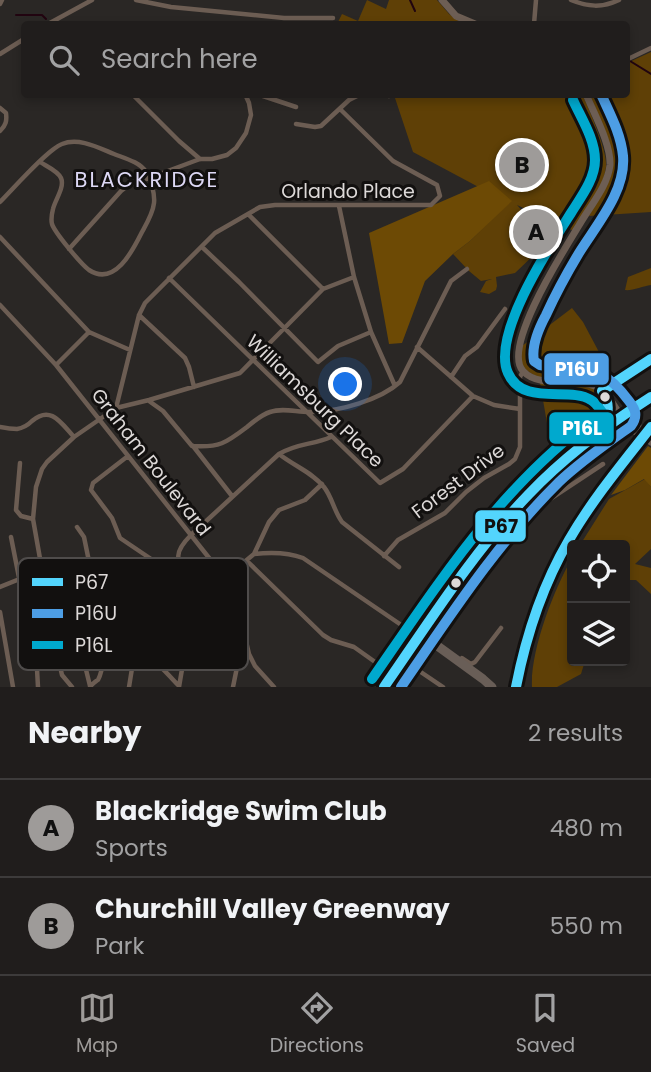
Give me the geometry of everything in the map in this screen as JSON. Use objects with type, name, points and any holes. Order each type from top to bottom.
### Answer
[{"type":"highway","points":[[622,415],[651,397]]},
{"type":"highway","points":[[637,405],[632,416],[637,426]]},
{"type":"highway","points":[[518,687],[522,657],[532,621],[556,563],[588,509],[651,427]]},
{"type":"highway","points":[[638,447],[651,438]]},
{"type":"highway","points":[[421,634],[492,687]]},
{"type":"main road","points":[[442,0],[456,16],[468,21]]},
{"type":"main road","points":[[588,98],[610,156],[609,170],[530,315],[518,354],[519,363],[523,371],[538,379],[596,387],[622,415],[651,438]]},
{"type":"main road","points":[[596,434],[608,417],[608,399]]},
{"type":"main road","points":[[384,687],[498,528],[544,478],[622,415]]},
{"type":"main road","points":[[622,415],[626,423],[651,438]]},
{"type":"street","points":[[54,21],[92,0]]},
{"type":"street","points":[[136,0],[171,7],[284,18],[333,18]]},
{"type":"street","points":[[534,21],[536,0]]},
{"type":"street","points":[[571,0],[581,5],[596,6],[619,0]]},
{"type":"street","points":[[0,54],[21,41]]},
{"type":"street","points":[[630,58],[651,48]]},
{"type":"street","points":[[136,98],[200,159]]},
{"type":"street","points":[[69,249],[130,184],[200,159],[227,155],[236,148],[246,133],[251,115],[247,98]]},
{"type":"street","points":[[269,98],[296,107]]},
{"type":"street","points":[[296,124],[321,126],[353,98]]},
{"type":"street","points":[[0,108],[6,113],[7,119],[6,125],[0,131]]},
{"type":"street","name":"Orlando Place","points":[[116,408],[139,315],[145,303],[215,233],[260,207],[431,205],[440,196],[438,185],[393,160],[340,109]]},
{"type":"street","points":[[0,202],[40,162],[51,151],[62,144],[88,144],[141,166],[149,178],[155,198],[154,206],[132,252],[122,265],[116,270],[100,274],[89,270],[69,249],[51,222],[62,185],[61,178],[40,162]]},
{"type":"street","points":[[339,206],[354,277],[371,332],[395,386]]},
{"type":"street","points":[[248,214],[323,289]]},
{"type":"street","points":[[0,237],[89,332],[130,350]]},
{"type":"street","points":[[202,247],[317,362],[338,346],[371,332]]},
{"type":"street","points":[[192,446],[208,447],[226,442],[272,411],[313,412],[353,405],[395,386],[400,382],[451,281],[467,269]]},
{"type":"street","points":[[40,558],[33,519],[36,487],[47,462],[74,437],[116,408],[240,373],[323,289],[354,277]]},
{"type":"street","name":"Williamsburg Place","points":[[169,278],[380,484],[403,469],[473,396]]},
{"type":"street","name":"Graham Boulevard","points":[[0,305],[56,365],[209,558]]},
{"type":"street","points":[[451,377],[505,309]]},
{"type":"street","points":[[139,315],[184,358],[194,387]]},
{"type":"street","points":[[56,365],[89,332]]},
{"type":"street","points":[[417,347],[473,396],[494,405],[520,409]]},
{"type":"street","points":[[602,391],[651,359]]},
{"type":"street","name":"Forest Drive","points":[[384,556],[398,540],[445,513],[466,492],[514,459],[520,447],[520,377],[523,371]]},
{"type":"street","points":[[149,400],[163,411],[232,496]]},
{"type":"street","points":[[0,427],[17,429],[27,426],[44,414],[51,414],[74,437]]},
{"type":"street","points":[[178,558],[179,551],[191,535],[279,454],[291,447],[317,443],[331,437]]},
{"type":"street","points":[[279,454],[292,464],[309,471],[326,489],[342,522],[399,567]]},
{"type":"street","points":[[128,456],[93,483],[90,490],[113,518],[120,538],[150,558]]},
{"type":"street","points":[[20,464],[16,510],[21,516],[33,519]]},
{"type":"street","points":[[498,528],[511,524],[603,464]]},
{"type":"street","points":[[248,560],[254,554],[274,515],[279,510],[305,500],[322,484]]},
{"type":"street","points":[[77,527],[84,537],[88,558]]},
{"type":"street","points":[[11,537],[18,570]]},
{"type":"street","points":[[254,554],[282,552],[303,558],[414,633],[428,635],[471,664],[478,659],[501,628]]},
{"type":"street","points":[[248,562],[323,635],[354,647],[393,675]]},
{"type":"street","points":[[0,587],[18,580]]},
{"type":"street","points":[[0,612],[13,687]]},
{"type":"street","name":"Graham Boulevard","points":[[248,650],[255,666],[274,687]]},
{"type":"street","points":[[403,660],[443,687]]},
{"type":"street","points":[[61,670],[72,687]]},
{"type":"street","points":[[90,687],[99,679],[100,670]]},
{"type":"street","points":[[162,670],[179,686]]},
{"type":"shaded area","points":[[367,0],[386,9],[389,0],[437,0],[459,21],[358,21]]},
{"type":"shaded area","points":[[342,14],[358,21],[338,21]]},
{"type":"shaded area","points":[[651,52],[651,212],[589,216],[608,183],[613,164],[606,133],[591,98],[630,98],[630,62]]},
{"type":"shaded area","points":[[395,98],[584,98],[601,141],[606,167],[597,192],[574,231],[517,205],[526,215],[521,234],[543,221],[552,230],[532,246],[537,252],[515,273],[496,277],[496,290],[489,294],[480,292],[486,281],[492,279],[481,281],[453,254],[510,202],[413,152]]},
{"type":"shaded area","points":[[489,181],[512,201],[425,281],[402,343],[389,344],[369,233]]},
{"type":"shaded area","points":[[651,268],[651,285],[625,290],[628,277]]},
{"type":"shaded area","points":[[572,308],[583,322],[608,369],[599,393],[607,409],[552,452],[539,377],[523,366],[522,346]]},
{"type":"shaded area","points":[[648,446],[651,448],[651,487],[644,479],[611,495]]},
{"type":"shaded area","points":[[645,479],[651,487],[651,549],[635,564],[651,568],[651,594],[636,580],[630,580],[630,540],[583,540],[609,499]]},
{"type":"shaded area","points":[[567,568],[567,666],[583,666],[581,674],[557,687],[532,687],[532,672],[539,639]]},
{"type":"waterway","points":[[410,0],[415,11]]},
{"type":"waterway","points":[[16,15],[42,15],[46,19]]},
{"type":"waterway","points":[[630,61],[651,74]]},
{"type":"transit line","name":"P16U","points":[[401,687],[475,581],[536,505],[585,460],[631,426],[635,419],[631,404],[608,379],[589,370],[540,365],[534,361],[533,355],[538,331],[554,299],[579,253],[609,207],[620,182],[623,169],[622,148],[603,98]]},
{"type":"transit line","name":"P16L","points":[[372,679],[449,570],[504,501],[534,469],[602,412],[593,401],[582,396],[524,390],[508,373],[505,357],[508,337],[525,291],[593,174],[593,144],[573,100]]},
{"type":"transit line","name":"P67","points":[[598,431],[608,411],[602,391],[651,359]]},
{"type":"transit line","name":"P67","points":[[384,687],[489,539],[529,494],[587,442],[651,397]]},
{"type":"transit line","name":"P67","points":[[516,687],[536,612],[559,557],[597,496],[651,427]]},
{"type":"place","name":"Churchill Valley Greenway","points":[[522,165]]},
{"type":"place","name":"Blackridge Swim Club","points":[[536,232]]},
{"type":"district","name":"BLACKRIDGE","points":[[147,179]]}]
